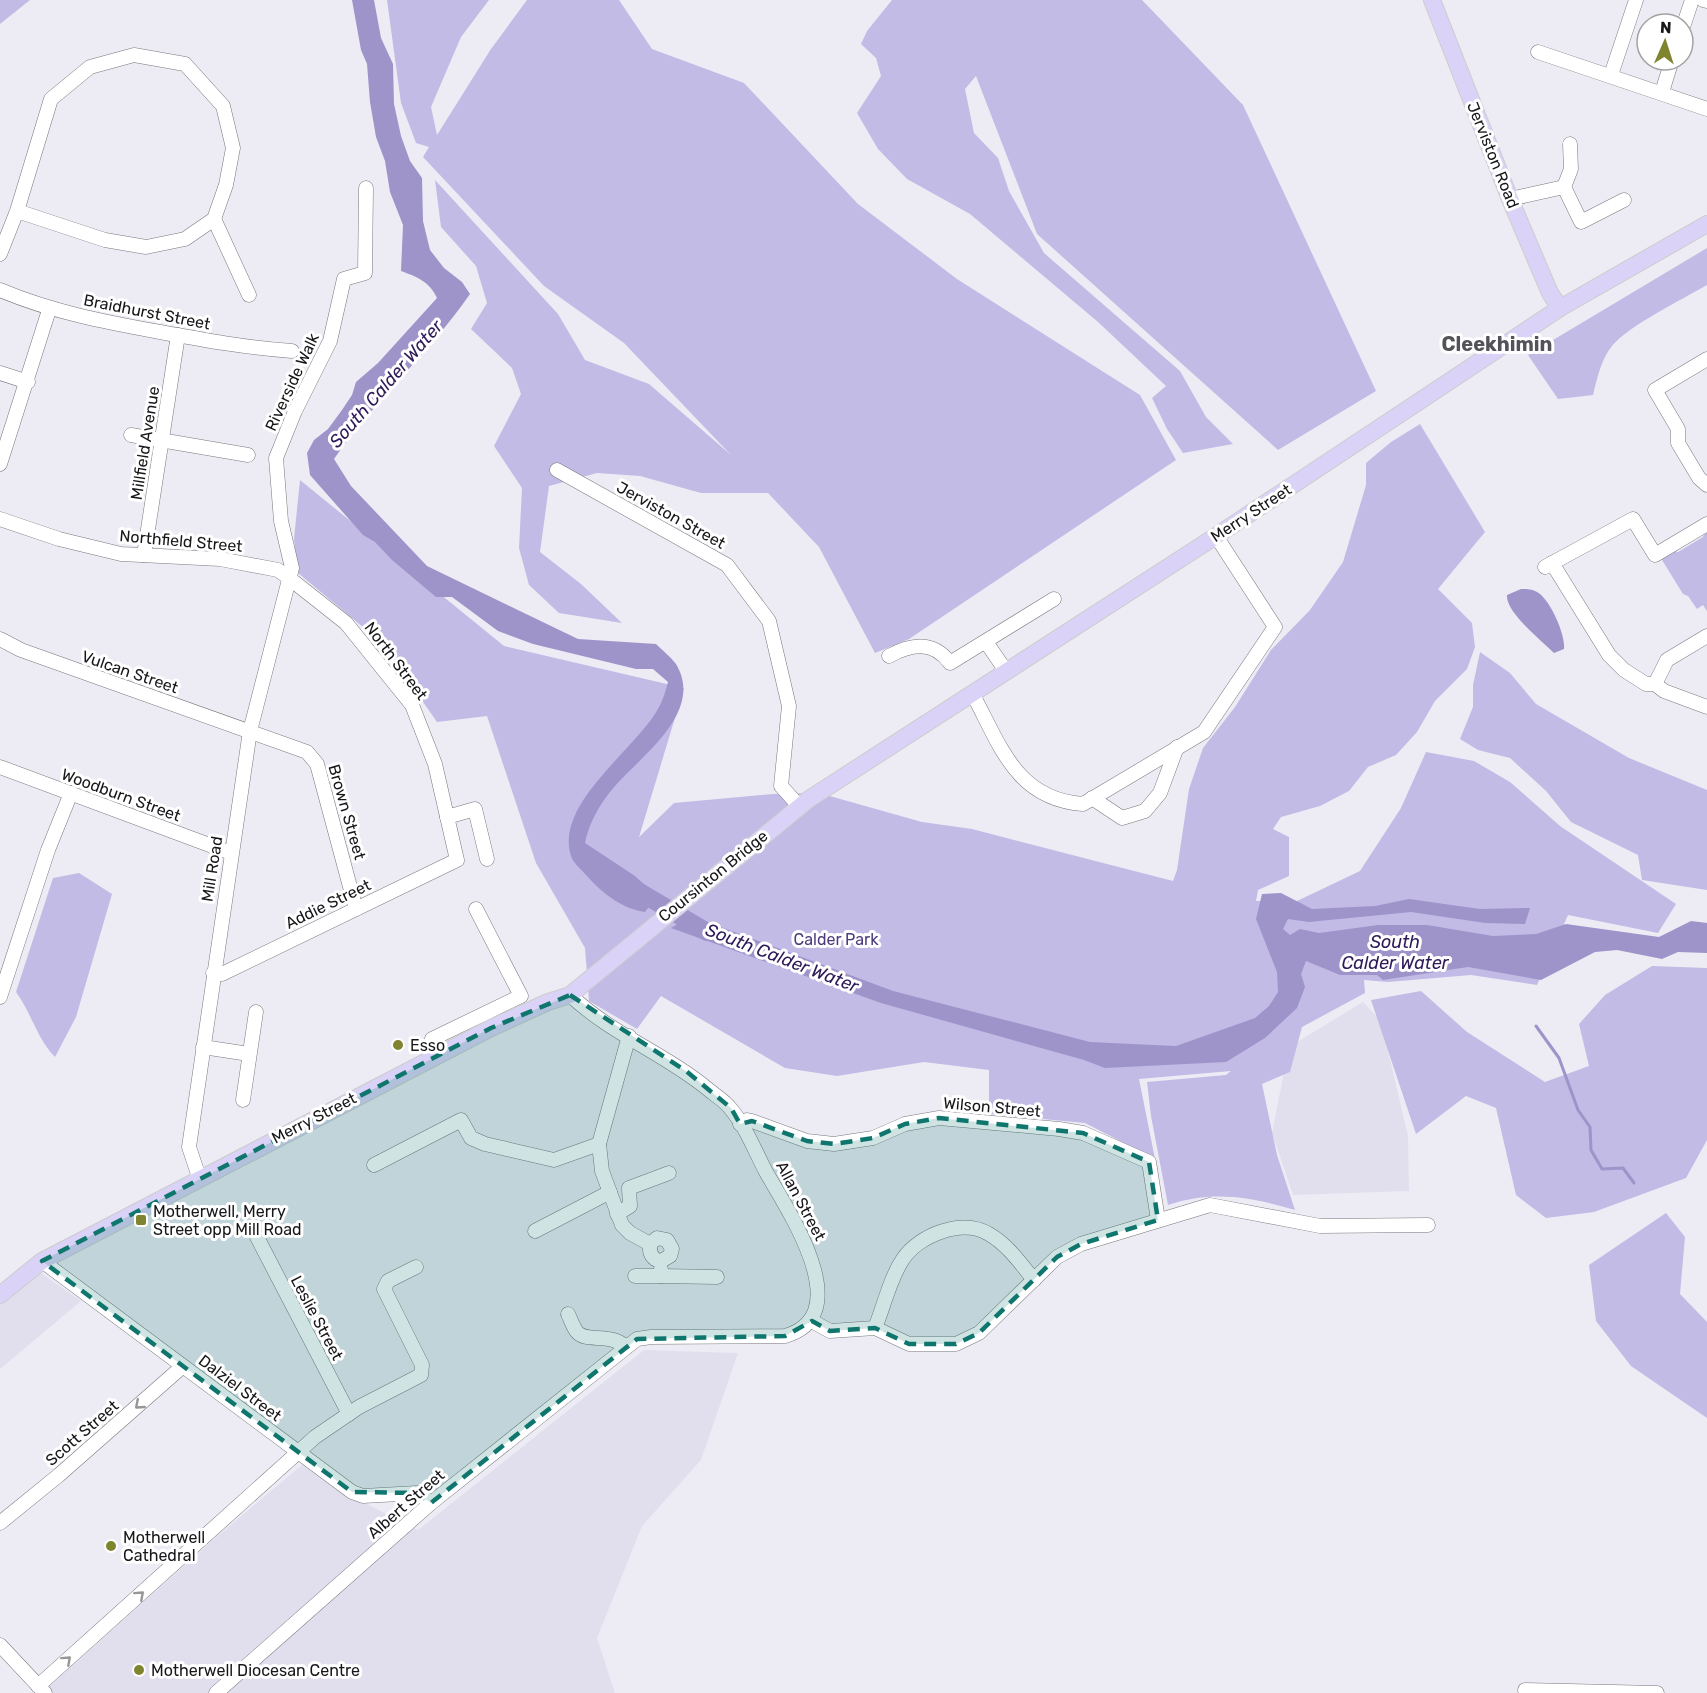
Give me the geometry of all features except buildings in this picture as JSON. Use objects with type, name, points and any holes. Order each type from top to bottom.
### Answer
[{"type":"main road","name":"Jerviston Road","points":[[1432,0],[1510,199],[1550,293],[1560,308]]},
{"type":"main road","name":"Merry Street","points":[[799,806],[1216,536],[1560,308],[1707,224]]},
{"type":"main road","name":"Coursinton Bridge","points":[[628,946],[799,806]]},
{"type":"main road","name":"Merry Street","points":[[0,1295],[42,1261],[199,1177],[501,1023],[570,995],[628,946]]},
{"type":"street","points":[[1611,75],[1636,0]]},
{"type":"street","points":[[1703,0],[1707,2]]},
{"type":"street","points":[[1538,52],[1707,109]]},
{"type":"street","points":[[0,254],[51,99],[90,67],[134,55],[185,64],[223,106],[233,148],[226,185],[214,219],[185,239],[146,247],[105,240],[16,211]]},
{"type":"street","points":[[1662,92],[1668,72]]},
{"type":"street","points":[[1570,144],[1571,169],[1564,187],[1581,222],[1624,200]]},
{"type":"street","points":[[1510,199],[1564,187]]},
{"type":"street","name":"Riverside Walk","points":[[291,573],[281,521],[276,458],[295,411],[330,341],[344,279],[365,273],[366,188]]},
{"type":"street","points":[[214,219],[249,295]]},
{"type":"street","name":"Braidhurst Street","points":[[0,290],[49,310],[260,349],[292,351]]},
{"type":"street","points":[[1,459],[28,382],[49,310]]},
{"type":"street","name":"Millfield Avenue","points":[[144,555],[178,335]]},
{"type":"street","points":[[1707,359],[1655,390],[1678,429],[1678,443],[1699,478],[1707,485]]},
{"type":"street","points":[[0,373],[28,382]]},
{"type":"street","points":[[131,435],[248,455]]},
{"type":"street","name":"Jerviston Street","points":[[557,470],[727,565],[769,621],[789,706],[781,786],[799,806]]},
{"type":"street","name":"Northfield Street","points":[[0,519],[58,538],[121,554],[220,559],[291,573]]},
{"type":"street","points":[[1707,524],[1655,555],[1632,519],[1549,565],[1609,655],[1639,680],[1654,684],[1664,691],[1707,707]]},
{"type":"street","points":[[972,693],[1017,775],[1043,794],[1068,802],[1083,804],[1204,732],[1275,627],[1216,536]]},
{"type":"street","name":"Mill Road","points":[[199,1177],[189,1147],[231,853],[250,731],[291,573]]},
{"type":"street","name":"North Street","points":[[291,573],[346,623],[412,705],[435,764],[457,860]]},
{"type":"street","points":[[889,656],[907,646],[923,646],[940,653],[950,663],[1054,599]]},
{"type":"street","points":[[1654,684],[1667,660],[1707,636]]},
{"type":"street","name":"Vulcan Street","points":[[0,639],[31,654],[250,731]]},
{"type":"street","points":[[986,642],[1006,671]]},
{"type":"street","name":"Brown Street","points":[[250,731],[303,749],[314,759],[356,909]]},
{"type":"street","points":[[1092,798],[1122,818],[1145,811],[1160,794],[1177,747]]},
{"type":"street","name":"Woodburn Street","points":[[0,767],[231,853]]},
{"type":"street","points":[[0,997],[5,965],[71,793]]},
{"type":"street","points":[[447,817],[474,809],[488,859]]},
{"type":"street","name":"Addie Street","points":[[213,973],[222,974],[457,860]]},
{"type":"street","points":[[432,1058],[432,1039],[521,996],[476,909]]},
{"type":"street","name":"Allan Street","points":[[570,995],[585,1010],[686,1071],[730,1108],[811,1256],[818,1295],[816,1308],[810,1320]]},
{"type":"street","points":[[243,1100],[256,1012]]},
{"type":"street","points":[[629,1036],[599,1144],[602,1171],[617,1214],[630,1233],[650,1244]]},
{"type":"street","points":[[203,1047],[249,1054]]},
{"type":"street","name":"Wilson Street","points":[[740,1124],[747,1120],[752,1121],[807,1141],[834,1144],[873,1138],[905,1124],[939,1118],[1083,1132],[1149,1162],[1158,1220]]},
{"type":"street","points":[[374,1165],[461,1120],[471,1138],[485,1144],[554,1160],[599,1144]]},
{"type":"street","points":[[617,1214],[630,1206],[629,1188],[669,1173]]},
{"type":"street","points":[[535,1231],[610,1192]]},
{"type":"street","points":[[568,1314],[578,1333],[584,1336],[617,1339],[626,1347],[637,1339],[651,1337],[785,1336],[799,1330],[810,1320],[830,1331],[875,1328],[909,1344],[956,1344],[979,1333],[1057,1257],[1081,1244],[1210,1205],[1320,1226],[1428,1225]]},
{"type":"street","points":[[875,1328],[901,1262],[910,1250],[933,1234],[958,1229],[987,1232],[1013,1254],[1034,1281]]},
{"type":"street","name":"Leslie Street","points":[[256,1237],[349,1414]]},
{"type":"street","points":[[650,1244],[657,1238],[669,1242],[672,1249],[670,1256],[661,1261]]},
{"type":"street","points":[[650,1244],[652,1257],[661,1261]]},
{"type":"street","name":"Dalziel Street","points":[[42,1261],[352,1492],[363,1496],[417,1492],[431,1503]]},
{"type":"street","points":[[661,1261],[661,1276]]},
{"type":"street","points":[[0,1645],[42,1689],[297,1452],[349,1414],[423,1371],[384,1289],[388,1281],[416,1267]]},
{"type":"street","points":[[635,1276],[717,1277]]},
{"type":"street","name":"Albert Street","points":[[216,1693],[431,1503],[626,1347]]},
{"type":"street","name":"Scott Street","points":[[0,1523],[59,1475],[183,1366]]},
{"type":"street","points":[[1524,1690],[1657,1693]]},
{"type":"highlighted area","points":[[570,995],[686,1071],[731,1108],[740,1124],[752,1121],[807,1141],[834,1144],[873,1138],[905,1124],[939,1118],[1083,1133],[1149,1162],[1158,1220],[1081,1244],[1057,1257],[979,1333],[956,1344],[909,1344],[875,1328],[830,1331],[812,1321],[785,1336],[637,1339],[431,1503],[417,1493],[352,1492],[42,1261],[491,1028]]},
{"type":"shaded area","points":[[1363,1002],[1381,1021],[1408,1136],[1409,1191],[1293,1195],[1272,1133],[1289,1047]]},
{"type":"shaded area","points":[[38,1271],[81,1301],[0,1369],[0,1305]]},
{"type":"shaded area","points":[[644,1350],[738,1353],[701,1460],[642,1526],[597,1638],[615,1693],[42,1693],[214,1539],[303,1464],[355,1498],[418,1530]]},
{"type":"green space","points":[[0,0],[30,0],[0,24]]},
{"type":"green space","points":[[387,0],[489,0],[461,37],[431,107],[437,135],[491,49],[527,0],[619,0],[652,49],[744,83],[858,204],[957,279],[1140,395],[1176,460],[909,639],[875,653],[819,547],[768,493],[701,493],[640,476],[597,473],[549,486],[540,552],[581,584],[622,623],[559,613],[529,585],[519,548],[522,488],[494,446],[521,394],[512,368],[471,329],[487,303],[476,266],[441,227],[435,180],[558,314],[585,360],[649,384],[731,455],[624,343],[544,286],[423,157],[429,147],[416,143],[401,103]]},
{"type":"green space","points":[[892,0],[1142,0],[1243,105],[1376,391],[1278,450],[1037,234],[976,76],[965,89],[974,133],[998,158],[1009,191],[1044,253],[1180,371],[1206,417],[1233,444],[1183,453],[1167,429],[1152,398],[1166,386],[1098,322],[970,214],[907,179],[878,149],[857,113],[881,76],[876,58],[861,44],[867,31]]},
{"type":"green space","points":[[1707,248],[1707,285],[1620,338],[1605,357],[1593,395],[1558,399],[1528,355]]},
{"type":"green space","name":"Calder Park","points":[[1420,424],[1485,532],[1438,589],[1472,623],[1475,647],[1467,669],[1435,701],[1417,732],[1396,755],[1368,767],[1349,791],[1320,806],[1281,817],[1273,829],[1289,837],[1289,876],[1258,890],[1256,901],[1297,901],[1360,871],[1401,808],[1426,752],[1474,761],[1510,782],[1560,826],[1676,904],[1658,933],[1568,915],[1537,985],[1471,975],[1388,982],[1364,980],[1365,993],[1302,1027],[1290,1072],[1262,1084],[1277,1155],[1295,1210],[1232,1197],[1185,1200],[1168,1205],[1147,1082],[1226,1075],[1231,1071],[1139,1079],[1155,1159],[1085,1123],[989,1114],[989,1070],[924,1062],[837,1076],[785,1068],[661,996],[637,1029],[589,1001],[585,948],[536,863],[487,716],[437,722],[382,643],[298,573],[294,539],[300,480],[504,646],[684,688],[639,837],[674,803],[773,794],[819,793],[922,822],[972,829],[1173,881],[1177,870],[1189,789],[1203,748],[1235,707],[1271,650],[1310,610],[1343,562],[1366,485],[1366,463],[1391,442]]},
{"type":"green space","points":[[1707,528],[1707,611],[1703,605],[1697,609],[1688,596],[1683,594],[1662,560],[1662,556],[1670,550],[1678,552],[1703,537]]},
{"type":"green space","points":[[1480,652],[1510,673],[1536,704],[1629,758],[1707,790],[1707,890],[1642,880],[1638,855],[1571,822],[1546,791],[1510,758],[1478,750],[1460,739],[1473,707],[1473,685]]},
{"type":"green space","points":[[79,873],[112,894],[76,1017],[55,1057],[43,1042],[16,992],[53,878]]},
{"type":"green space","points":[[1652,966],[1707,968],[1707,1140],[1686,1178],[1594,1212],[1546,1218],[1516,1195],[1496,1108],[1466,1096],[1416,1134],[1371,1000],[1421,991],[1467,1032],[1545,1082],[1589,1066],[1579,1024],[1605,995]]},
{"type":"green space","points":[[1666,1213],[1685,1237],[1680,1294],[1707,1322],[1707,1418],[1631,1366],[1596,1321],[1589,1265]]},
{"type":"water","name":"South Calder Water","points":[[352,0],[374,0],[381,38],[393,64],[394,104],[401,136],[410,161],[422,178],[423,221],[430,250],[444,268],[462,282],[470,294],[437,337],[366,417],[334,459],[351,486],[427,566],[578,639],[656,644],[676,664],[683,682],[682,699],[676,716],[666,732],[605,799],[596,813],[585,843],[635,876],[657,896],[645,912],[621,904],[594,883],[572,859],[569,836],[575,816],[586,796],[648,723],[660,704],[668,682],[653,669],[636,669],[533,644],[498,631],[452,597],[436,597],[392,560],[375,542],[363,535],[310,475],[307,453],[314,440],[328,429],[342,410],[352,395],[356,382],[378,363],[437,298],[426,284],[401,271],[403,225],[390,192],[385,161],[376,137],[367,64],[361,50]]},
{"type":"water","points":[[1521,589],[1535,591],[1546,600],[1559,626],[1564,649],[1554,653],[1525,626],[1512,610],[1507,595]]},
{"type":"water","name":"South Calder Water","points":[[1281,893],[1312,909],[1375,906],[1409,899],[1480,909],[1530,908],[1525,924],[1485,923],[1411,912],[1309,922],[1288,919],[1283,929],[1290,935],[1300,929],[1319,933],[1378,925],[1427,925],[1493,936],[1536,934],[1566,924],[1659,937],[1691,921],[1707,923],[1707,953],[1678,952],[1662,959],[1617,950],[1595,952],[1541,980],[1468,967],[1383,980],[1377,975],[1340,975],[1306,961],[1301,974],[1305,987],[1297,1008],[1265,1038],[1226,1062],[1105,1068],[1084,1060],[881,1003],[671,928],[691,916],[893,991],[1090,1042],[1176,1046],[1255,1018],[1269,1006],[1278,992],[1277,972],[1256,919],[1262,894]]},
{"type":"waterway","name":"South Calder Water","points":[[633,888],[707,932]]},
{"type":"waterway","points":[[1536,1026],[1559,1058],[1578,1110],[1590,1127],[1591,1150],[1602,1169],[1623,1168],[1634,1183]]},
{"type":"place","name":"Esso","points":[[398,1045]]},
{"type":"place","name":"Motherwell, Merry Street opp Mill Road","points":[[141,1220]]},
{"type":"place","name":"Motherwell Cathedral","points":[[111,1546]]},
{"type":"place","name":"Motherwell Diocesan Centre","points":[[139,1670]]},
{"type":"district","name":"Cleekhimin","points":[[1497,344]]}]
